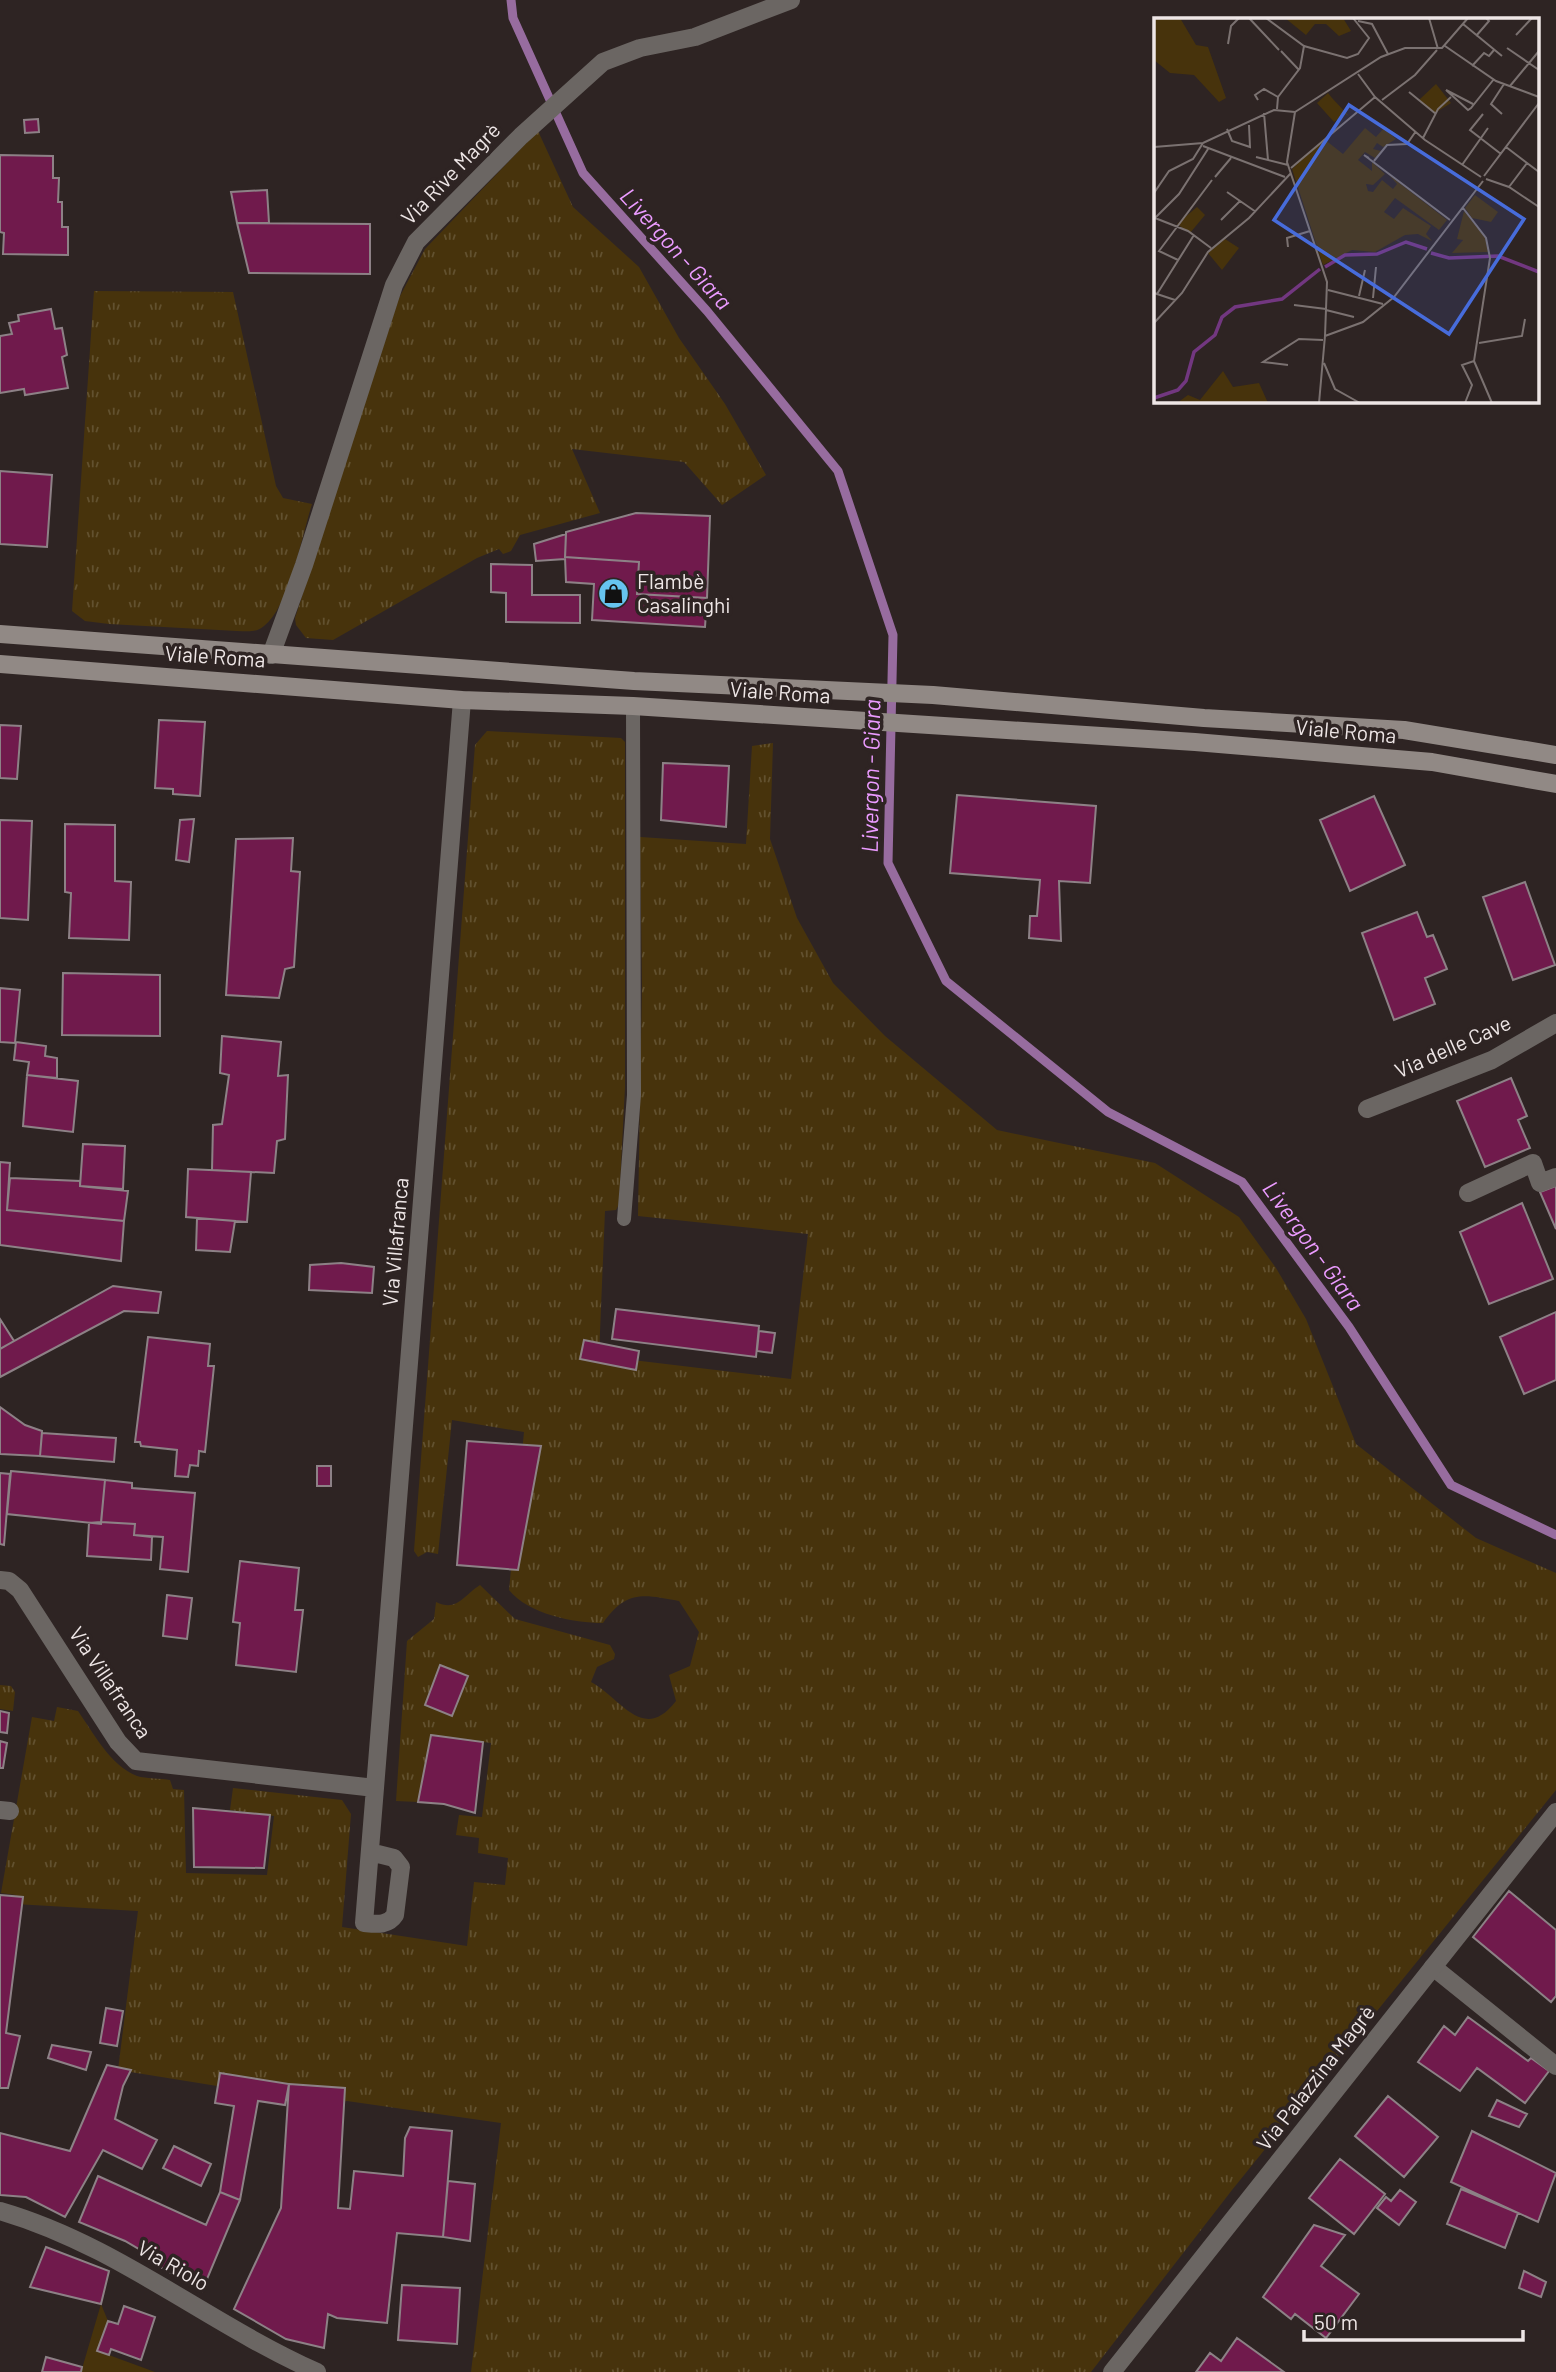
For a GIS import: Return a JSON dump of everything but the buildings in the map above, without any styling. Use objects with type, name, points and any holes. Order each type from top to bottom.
[{"type":"main road","name":"Viale Roma","points":[[0,634],[635,681],[933,695],[1404,730],[1556,755]]},
{"type":"main road","points":[[269,684],[271,654]]},
{"type":"main road","name":"Viale Roma","points":[[0,664],[462,700],[633,706],[1113,737],[1432,762],[1556,784]]},
{"type":"main road","points":[[462,700],[464,668]]},
{"type":"main road","points":[[633,706],[635,681]]},
{"type":"main road","points":[[1020,731],[1022,702]]},
{"type":"main road","points":[[1113,737],[1115,710]]},
{"type":"street","name":"Via Rive Magrè","points":[[271,654],[304,565],[394,285],[416,242],[521,136],[603,62],[640,48],[695,37],[791,0]]},
{"type":"street","name":"Via Villafranca","points":[[370,1852],[462,700]]},
{"type":"street","name":"Via delle Cave","points":[[1367,1109],[1492,1060],[1556,1023]]},
{"type":"street","points":[[1468,1193],[1533,1163],[1540,1183],[1556,1177]]},
{"type":"street","name":"Via Villafranca","points":[[0,1580],[9,1581],[20,1590],[118,1742],[136,1761],[375,1788]]},
{"type":"street","name":"Via Palazzina Magrè","points":[[1112,2372],[1556,1812]]},
{"type":"street","points":[[1433,1967],[1556,2066]]},
{"type":"street","name":"Via Riolo","points":[[0,2211],[44,2224],[86,2242],[275,2353],[317,2372]]},
{"type":"lane","points":[[624,1219],[634,1095],[633,706]]},
{"type":"green space","points":[[538,131],[573,207],[639,267],[679,338],[725,404],[766,475],[722,505],[684,462],[572,449],[600,513],[520,535],[511,551],[503,554],[499,549],[477,558],[333,640],[306,638],[296,625],[295,618],[399,298],[425,249]]},
{"type":"green space","points":[[94,291],[233,292],[276,486],[283,498],[312,504],[288,587],[273,617],[258,630],[109,624],[85,621],[72,611]]},
{"type":"green space","points":[[487,731],[621,738],[625,742],[625,1087],[619,1204],[616,1210],[605,1211],[599,1356],[791,1379],[808,1234],[638,1216],[642,986],[640,837],[746,844],[752,746],[773,743],[770,839],[797,918],[833,983],[885,1036],[997,1130],[1155,1163],[1239,1217],[1276,1268],[1306,1319],[1356,1444],[1476,1538],[1556,1573],[1556,1790],[1232,2190],[1091,2372],[471,2372],[501,2123],[347,2101],[330,2104],[118,2070],[138,1911],[15,1904],[16,1895],[1,1893],[32,1717],[54,1721],[57,1707],[78,1711],[103,1748],[127,1771],[141,1777],[170,1780],[173,1789],[184,1790],[186,1873],[267,1875],[274,1816],[230,1810],[233,1788],[342,1800],[351,1814],[342,1927],[467,1946],[474,1882],[505,1885],[508,1858],[478,1853],[479,1838],[456,1835],[459,1815],[482,1817],[491,1743],[452,1738],[418,1802],[396,1801],[407,1641],[434,1619],[436,1602],[443,1605],[455,1604],[480,1585],[515,1619],[610,1645],[615,1654],[614,1659],[597,1667],[591,1682],[632,1714],[653,1718],[664,1713],[676,1701],[669,1675],[690,1666],[699,1632],[679,1601],[636,1597],[611,1612],[603,1623],[591,1623],[539,1611],[509,1590],[524,1432],[452,1420],[438,1554],[427,1552],[418,1557],[414,1551],[475,745]]},
{"type":"green space","points":[[0,1685],[11,1686],[15,1692],[13,1711],[0,1709]]},
{"type":"green space","points":[[101,2304],[108,2321],[98,2351],[155,2372],[81,2372]]},
{"type":"waterway","name":"Livergon - Giara","points":[[511,0],[513,18],[583,173],[707,311],[838,471],[893,635],[888,863],[946,981],[1108,1112],[1242,1182],[1349,1327],[1451,1485],[1556,1535]]},
{"type":"place","name":"Flambè Casalinghi","points":[[614,594]]}]
